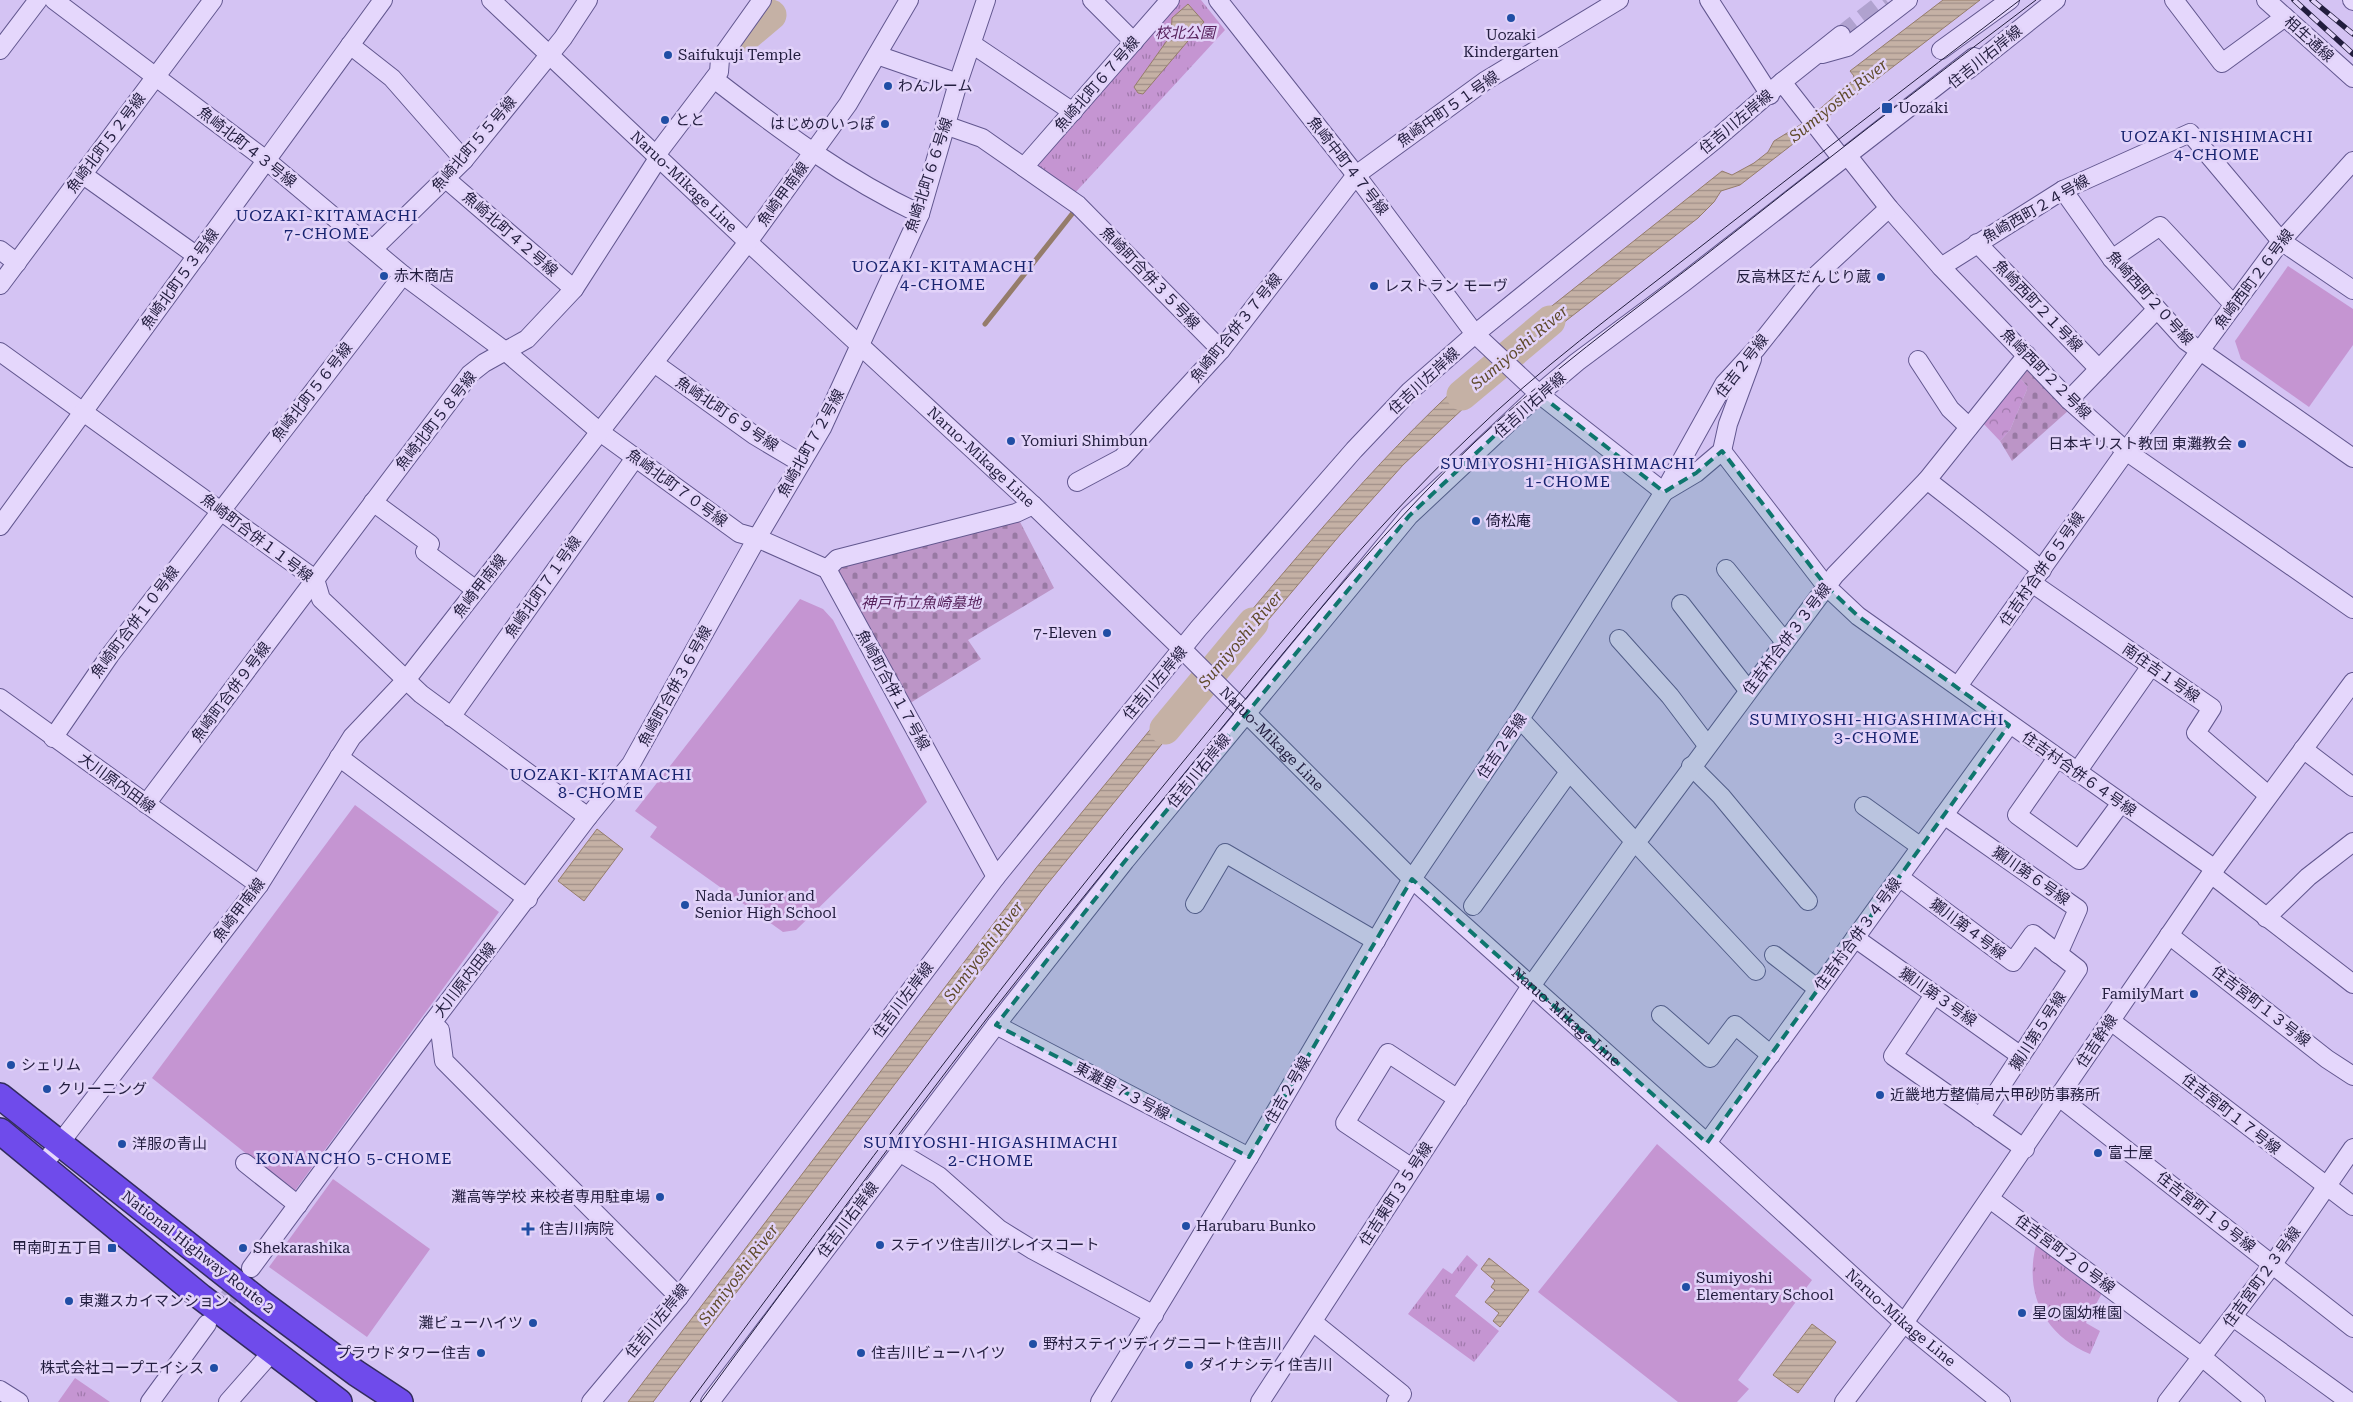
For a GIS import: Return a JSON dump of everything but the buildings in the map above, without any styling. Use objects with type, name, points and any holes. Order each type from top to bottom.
[{"type":"highway","name":"National Highway Route 2","points":[[0,1096],[259,1301],[356,1373],[400,1402]]},
{"type":"highway","name":"National Highway Route 2","points":[[0,1131],[201,1297],[339,1402]]},
{"type":"street","points":[[0,50],[38,0]]},
{"type":"street","name":"魚崎北町４３号線","points":[[54,0],[266,160],[403,275],[505,351],[600,432]]},
{"type":"street","name":"魚崎北町５２号線","points":[[0,285],[213,0]]},
{"type":"street","name":"魚崎北町５３号線","points":[[0,526],[85,412],[383,0]]},
{"type":"street","name":"Naruo-Mikage Line","points":[[490,0],[748,242],[1033,505],[1183,650],[1245,714],[1412,878],[1904,1323],[2001,1402]]},
{"type":"street","name":"魚崎北町５５号線","points":[[373,248],[464,160],[563,38],[588,0]]},
{"type":"street","name":"魚崎北町５８号線","points":[[315,579],[470,374],[527,339],[574,289],[657,156],[719,72],[720,59],[762,0]]},
{"type":"street","name":"魚崎甲南線","points":[[43,1165],[259,885],[352,738],[406,680],[748,242],[848,104],[910,0]]},
{"type":"street","name":"魚崎北町６６号線","points":[[860,346],[920,214],[958,83],[986,0]]},
{"type":"street","points":[[1092,0],[1134,42]]},
{"type":"street","name":"魚崎北町６７号線","points":[[1024,167],[1170,0]]},
{"type":"street","name":"魚崎中町４７号線","points":[[1218,0],[1356,175],[1475,334],[1539,394],[1664,492]]},
{"type":"street","name":"魚崎中町５１号線","points":[[1356,175],[1485,81],[1620,0]]},
{"type":"street","points":[[1709,0],[1770,94]]},
{"type":"street","name":"住吉川左岸線","points":[[1816,55],[1847,47],[1908,0]]},
{"type":"street","points":[[1941,50],[2010,0]]},
{"type":"street","name":"住吉川右岸線","points":[[1862,143],[1894,130],[2056,0]]},
{"type":"street","points":[[2174,0],[2222,63],[2285,17]]},
{"type":"street","name":"相生通線","points":[[2266,0],[2353,78]]},
{"type":"street","name":"住吉川左岸線","points":[[590,1402],[679,1297],[996,877],[1183,650],[1198,629],[1354,450],[1410,391],[1475,334],[1841,35]]},
{"type":"street","points":[[972,44],[1073,112]]},
{"type":"street","points":[[350,45],[392,78],[464,160]]},
{"type":"street","points":[[877,56],[958,83]]},
{"type":"street","name":"住吉川右岸線","points":[[710,1402],[996,1025],[1125,861],[1409,516],[1539,394],[1974,57]]},
{"type":"street","points":[[714,79],[812,153],[878,194],[920,214]]},
{"type":"street","name":"魚崎西町２２号線","points":[[1782,82],[1844,157],[1941,267],[2069,400],[2126,451],[2353,609]]},
{"type":"street","name":"魚崎町合併３５号線","points":[[946,125],[982,138],[1078,205],[1221,350]]},
{"type":"street","name":"魚崎西町２４号線","points":[[1941,267],[2063,190],[2190,133],[2281,242]]},
{"type":"street","name":"魚崎西町２６号線","points":[[2126,451],[2281,242],[2353,161]]},
{"type":"street","points":[[82,174],[197,256]]},
{"type":"street","name":"魚崎町合併３７号線","points":[[1077,482],[1122,458],[1221,350],[1356,175]]},
{"type":"street","name":"魚崎北町４２号線","points":[[446,179],[574,289]]},
{"type":"street","name":"魚崎西町２０号線","points":[[2063,190],[2112,259],[2186,341],[2353,458]]},
{"type":"street","name":"住吉２号線","points":[[1100,1402],[1249,1157],[1412,878],[1520,719],[1664,492],[1724,384],[1756,349],[1810,281],[1890,208]]},
{"type":"street","points":[[2112,259],[2160,226],[2234,305]]},
{"type":"street","points":[[2281,242],[2353,290]]},
{"type":"street","name":"魚崎西町２１号線","points":[[1977,244],[2099,369]]},
{"type":"street","points":[[0,250],[17,263]]},
{"type":"street","name":"魚崎北町５６号線","points":[[220,509],[403,275]]},
{"type":"street","points":[[2069,400],[2157,309]]},
{"type":"street","name":"魚崎北町７２号線","points":[[757,538],[822,428],[860,346]]},
{"type":"street","points":[[1664,492],[1696,473],[1722,451],[1728,424],[1756,349]]},
{"type":"street","name":"魚崎町合併１１号線","points":[[0,352],[315,579],[321,598],[421,694],[588,817]]},
{"type":"street","name":"住吉村合併３３号線","points":[[1531,986],[1634,842],[1642,835],[1691,766],[1835,574],[1927,480],[2027,355]]},
{"type":"street","points":[[1918,360],[1950,410],[1969,427]]},
{"type":"street","name":"魚崎北町６９号線","points":[[654,363],[754,435],[801,463]]},
{"type":"street","name":"魚崎北町７０号線","points":[[600,432],[740,532],[757,538]]},
{"type":"street","name":"住吉村合併６４号線","points":[[1722,451],[1826,586],[1858,616],[2121,803],[2213,872],[2266,918],[2353,984]]},
{"type":"street","name":"住吉村合併６５号線","points":[[1958,686],[2126,451]]},
{"type":"street","name":"魚崎北町７１号線","points":[[451,716],[636,458]]},
{"type":"street","name":"南住吉１号線","points":[[1927,480],[2037,576],[2151,666],[2212,708],[2196,733],[2268,795]]},
{"type":"street","points":[[373,502],[430,544],[425,552],[476,590]]},
{"type":"street","points":[[757,538],[827,569],[837,558],[1016,514],[1033,505]]},
{"type":"street","name":"魚崎町合併１０号線","points":[[53,738],[110,655],[220,509]]},
{"type":"street","name":"魚崎町合併３６号線","points":[[528,899],[588,817],[631,764],[757,538]]},
{"type":"street","name":"魚崎町合併１７号線","points":[[827,569],[996,877]]},
{"type":"street","points":[[1726,569],[1785,642]]},
{"type":"street","name":"魚崎町合併９号線","points":[[146,804],[315,579]]},
{"type":"street","points":[[1681,604],[1748,690]]},
{"type":"street","points":[[1619,639],[1670,696],[1707,745]]},
{"type":"street","points":[[2077,772],[2151,666]]},
{"type":"street","name":"住吉幹線","points":[[1844,1402],[1904,1323],[2213,872],[2353,682]]},
{"type":"street","name":"大川原内田線","points":[[0,698],[259,885]]},
{"type":"street","points":[[1520,719],[1756,971]]},
{"type":"street","name":"住吉村合併３４号線","points":[[1707,1143],[2009,725]]},
{"type":"street","points":[[2303,749],[2353,787]]},
{"type":"street","points":[[339,757],[528,899]]},
{"type":"street","points":[[2057,758],[2017,815],[2079,860],[2121,803]]},
{"type":"street","points":[[1691,766],[1720,796],[1808,901]]},
{"type":"street","points":[[1473,906],[1569,772]]},
{"type":"street","points":[[1864,806],[1921,847]]},
{"type":"street","name":"獺川第６号線","points":[[1944,815],[2078,910],[2058,954]]},
{"type":"street","points":[[2266,918],[2308,877],[2353,842]]},
{"type":"street","points":[[1195,904],[1225,853],[1376,941]]},
{"type":"street","name":"獺川第４号線","points":[[1899,877],[2012,962],[2033,934],[2078,970]]},
{"type":"street","name":"大川原内田線","points":[[528,899],[432,1023],[440,1030],[444,1061],[679,1297]]},
{"type":"street","name":"住吉宮町１３号線","points":[[2169,935],[2327,1059],[2353,1076]]},
{"type":"street","name":"獺川第３号線","points":[[1855,938],[2021,1056]]},
{"type":"street","points":[[1774,955],[1818,989]]},
{"type":"street","name":"獺川第５号線","points":[[1980,1118],[2078,970]]},
{"type":"street","name":"住吉東町３５号線","points":[[1260,1402],[1531,986]]},
{"type":"street","points":[[1934,995],[1893,1056],[2024,1149]]},
{"type":"street","points":[[1661,1015],[1710,1058],[1735,1025],[1771,1055]]},
{"type":"street","name":"住吉宮町１７号線","points":[[2111,1020],[2353,1206]]},
{"type":"street","points":[[251,1268],[432,1023]]},
{"type":"street","name":"東灘里７３号線","points":[[996,1025],[1249,1157]]},
{"type":"street","points":[[1412,1168],[1345,1123],[1388,1054],[1458,1099]]},
{"type":"street","name":"住吉宮町１９号線","points":[[2059,1097],[2353,1328]]},
{"type":"street","name":"住吉宮町２３号線","points":[[2167,1402],[2273,1264],[2353,1148]]},
{"type":"street","points":[[899,1152],[939,1176],[999,1229],[1033,1250],[1154,1315]]},
{"type":"street","points":[[245,1163],[298,1205]]},
{"type":"street","name":"住吉宮町２０号線","points":[[1990,1199],[2202,1356],[2256,1402]]},
{"type":"street","points":[[2233,1317],[2350,1402]]},
{"type":"street","points":[[1312,1322],[1402,1394],[1396,1402]]},
{"type":"street","points":[[150,1402],[207,1324]]},
{"type":"street","points":[[228,1402],[272,1352]]},
{"type":"street","points":[[0,1390],[19,1402]]},
{"type":"highlighted area","points":[[1539,394],[1664,492],[1696,473],[1722,451],[1826,586],[1858,616],[2009,725],[1707,1143],[1412,879],[1249,1157],[996,1025],[1125,861],[1409,516]]},
{"type":"green space","name":"校北公園","points":[[1177,0],[1201,0],[1225,30],[1074,194],[1040,171],[1038,158]]},
{"type":"green space","points":[[2288,266],[2353,309],[2353,345],[2309,407],[2241,359],[2235,341]]},
{"type":"green space","points":[[2025,364],[2069,410],[2012,461],[2000,441],[2010,430],[2028,387],[2017,375]]},
{"type":"green space","points":[[2017,375],[2028,387],[2010,430],[2000,441],[1981,421]]},
{"type":"green space","name":"神戸市立魚崎墓地","points":[[1018,518],[1054,588],[968,640],[981,659],[907,705],[837,572],[842,562]]},
{"type":"green space","points":[[800,599],[823,609],[833,620],[927,802],[796,930],[783,932],[650,837],[657,827],[635,811]]},
{"type":"green space","points":[[355,805],[499,912],[294,1192],[152,1078]]},
{"type":"green space","points":[[1657,1144],[1812,1280],[1738,1380],[1749,1389],[1737,1402],[1678,1402],[1538,1292]]},
{"type":"green space","points":[[333,1179],[430,1249],[367,1337],[269,1267]]},
{"type":"green space","points":[[2036,1245],[2102,1293],[2086,1323],[2100,1331],[2090,1354],[2060,1336],[2041,1310],[2033,1280]]},
{"type":"green space","points":[[1467,1255],[1478,1265],[1455,1296],[1499,1331],[1474,1362],[1408,1314],[1443,1268],[1452,1274]]},
{"type":"green space","points":[[75,1378],[110,1402],[58,1402]]},
{"type":"water","points":[[1943,0],[1980,0],[1821,122],[1814,114],[1852,81],[1854,76],[1850,71]]},
{"type":"water","points":[[1188,4],[1204,22],[1143,94],[1138,93],[1134,87],[1171,35],[1172,18]]},
{"type":"water","points":[[1805,122],[1811,130],[1740,185],[1721,191],[1714,202],[1698,218],[1522,355],[1509,340],[1722,171],[1732,175],[1754,163],[1768,152],[1774,141]]},
{"type":"water","points":[[1488,359],[1501,373],[1403,465],[1340,535],[1231,664],[1226,655],[1217,651],[1314,537],[1381,463]]},
{"type":"water","points":[[1187,685],[1188,693],[1198,700],[1044,888],[653,1402],[628,1402],[1036,868]]},
{"type":"water","points":[[597,829],[623,849],[584,901],[558,881]]},
{"type":"water","points":[[1489,1258],[1529,1290],[1500,1327],[1493,1321],[1499,1313],[1485,1302],[1495,1290],[1491,1287],[1495,1281],[1481,1269]]},
{"type":"water","points":[[1812,1324],[1836,1342],[1798,1393],[1773,1375]]},
{"type":"waterway","points":[[746,36],[771,15]]},
{"type":"waterway","points":[[985,324],[1076,209]]},
{"type":"waterway","name":"Sumiyoshi River","points":[[1462,395],[1550,321]]},
{"type":"waterway","name":"Sumiyoshi River","points":[[1165,729],[1253,623]]},
{"type":"tunnel","points":[[1841,35],[1886,0]]},
{"type":"tunnel","points":[[211,1319],[245,1277]]},
{"type":"tram line","points":[[690,1402],[874,1155],[1126,831],[1325,590],[1431,474],[1496,412],[1579,341],[2020,0]]},
{"type":"tram line","points":[[701,1402],[915,1113],[1039,952],[1297,636],[1401,517],[1502,417],[1586,347],[2036,0]]},
{"type":"railway","points":[[2294,0],[2353,54]]},
{"type":"railway","points":[[2312,0],[2353,34]]},
{"type":"place","name":"Uozaki Kindergarten","points":[[1511,18]]},
{"type":"place","name":"Saifukuji Temple","points":[[668,55]]},
{"type":"place","name":"わんルーム","points":[[888,86]]},
{"type":"place","name":"Uozaki","points":[[1887,108]]},
{"type":"place","name":"とと","points":[[665,120]]},
{"type":"place","name":"はじめのいっぽ","points":[[885,124]]},
{"type":"place","name":"赤木商店","points":[[384,276]]},
{"type":"place","name":"反高林区だんじり蔵","points":[[1881,277]]},
{"type":"place","name":"レストラン モーヴ","points":[[1374,286]]},
{"type":"place","name":"Yomiuri Shimbun","points":[[1011,441]]},
{"type":"place","name":"日本キリスト教団 東灘教会","points":[[2242,444]]},
{"type":"place","name":"倚松庵","points":[[1476,521]]},
{"type":"place","name":"7-Eleven","points":[[1107,633]]},
{"type":"place","name":"Nada Junior and Senior High School","points":[[685,905]]},
{"type":"place","name":"FamilyMart","points":[[2194,994]]},
{"type":"place","name":"シェリム","points":[[11,1065]]},
{"type":"place","name":"クリーニング","points":[[47,1089]]},
{"type":"place","name":"近畿地方整備局六甲砂防事務所","points":[[1880,1095]]},
{"type":"place","name":"洋服の青山","points":[[122,1144]]},
{"type":"place","name":"富士屋","points":[[2098,1153]]},
{"type":"place","name":"灘高等学校 来校者専用駐車場","points":[[660,1197]]},
{"type":"place","name":"Harubaru Bunko","points":[[1186,1226]]},
{"type":"place","name":"住吉川病院","points":[[528,1229]]},
{"type":"place","name":"ステイツ住吉川グレイスコート","points":[[880,1245]]},
{"type":"place","name":"甲南町五丁目","points":[[112,1248]]},
{"type":"place","name":"Shekarashika","points":[[243,1248]]},
{"type":"place","name":"Sumiyoshi Elementary School","points":[[1686,1287]]},
{"type":"place","name":"東灘スカイマンション","points":[[69,1301]]},
{"type":"place","name":"星の園幼稚園","points":[[2022,1313]]},
{"type":"place","name":"灘ビューハイツ","points":[[533,1323]]},
{"type":"place","name":"野村ステイツディグニコート住吉川","points":[[1033,1344]]},
{"type":"place","name":"プラウドタワー住吉","points":[[481,1353]]},
{"type":"place","name":"住吉川ビューハイツ","points":[[861,1353]]},
{"type":"place","name":"ダイナシティ住吉川","points":[[1189,1365]]},
{"type":"place","name":"株式会社コープエイシス","points":[[214,1368]]},
{"type":"district","name":"UOZAKI-NISHIMACHI 4-CHOME","points":[[2217,145]]},
{"type":"district","name":"UOZAKI-KITAMACHI 7-CHOME","points":[[327,224]]},
{"type":"district","name":"UOZAKI-KITAMACHI 4-CHOME","points":[[943,275]]},
{"type":"district","name":"SUMIYOSHI-HIGASHIMACHI 1-CHOME","points":[[1568,472]]},
{"type":"district","name":"SUMIYOSHI-HIGASHIMACHI 3-CHOME","points":[[1877,728]]},
{"type":"district","name":"UOZAKI-KITAMACHI 8-CHOME","points":[[601,783]]},
{"type":"district","name":"SUMIYOSHI-HIGASHIMACHI 2-CHOME","points":[[991,1151]]},
{"type":"district","name":"KONANCHO 5-CHOME","points":[[354,1158]]}]
